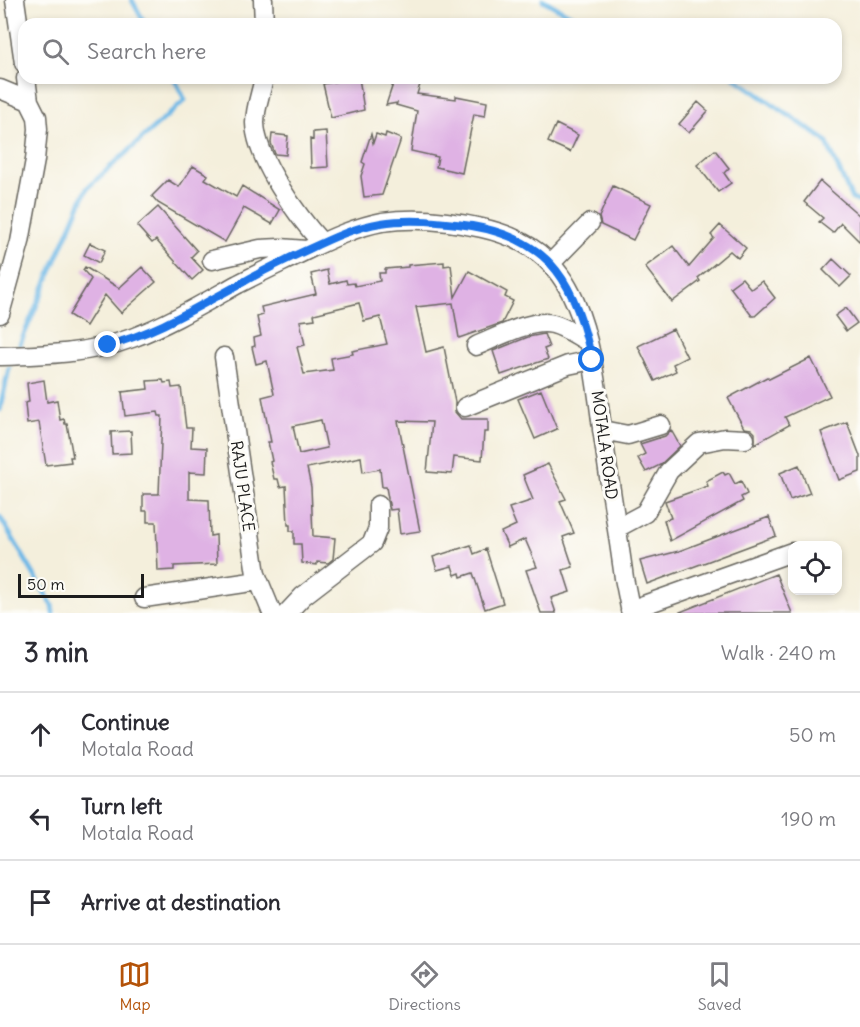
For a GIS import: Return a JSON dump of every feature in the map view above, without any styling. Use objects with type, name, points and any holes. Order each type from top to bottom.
[{"type":"street","points":[[15,0],[18,21]]},
{"type":"street","points":[[263,0],[264,18]]},
{"type":"street","points":[[0,314],[21,242],[35,160],[37,117],[29,101],[27,84]]},
{"type":"street","points":[[212,260],[260,249],[315,247],[299,215],[266,162],[260,146],[255,122],[263,84]]},
{"type":"street","points":[[0,89],[29,101]]},
{"type":"street","name":"MOTALA ROAD","points":[[0,356],[93,349],[129,339],[173,320],[274,265],[359,228],[384,222],[415,220],[442,222],[498,232],[533,249],[551,263],[564,279],[572,297],[592,360],[631,611]]},
{"type":"street","points":[[551,263],[590,223]]},
{"type":"street","points":[[476,346],[520,328],[544,323],[567,330],[587,341]]},
{"type":"street","name":"RAJU PLACE","points":[[224,357],[254,564],[258,581],[272,613]]},
{"type":"street","points":[[465,407],[568,365],[592,360]]},
{"type":"street","points":[[602,430],[628,435],[661,425]]},
{"type":"street","points":[[617,528],[645,513],[669,471],[699,443],[725,438],[745,440]]},
{"type":"street","points":[[287,613],[303,596],[372,543],[378,528],[378,505]]},
{"type":"street","points":[[631,611],[788,553]]},
{"type":"street","points":[[144,598],[258,581]]},
{"type":"building","points":[[323,84],[360,84],[364,110],[331,118]]},
{"type":"building","points":[[393,84],[420,84],[417,94],[456,99],[456,96],[487,102],[485,116],[474,114],[462,173],[436,167],[438,157],[411,151],[417,111],[396,105],[397,103],[386,105]]},
{"type":"building","points":[[698,102],[708,111],[689,133],[679,124]]},
{"type":"building","points":[[556,124],[578,135],[570,152],[548,142]]},
{"type":"building","points":[[326,131],[328,167],[311,168],[310,139],[313,140],[313,132]]},
{"type":"building","points":[[386,133],[401,139],[382,195],[364,197],[361,176],[365,164],[362,162],[371,134],[373,143],[376,134],[385,137]]},
{"type":"building","points":[[272,134],[288,136],[286,155],[275,154],[271,143]]},
{"type":"building","points":[[715,150],[729,168],[724,173],[731,183],[718,192],[697,165]]},
{"type":"building","points":[[193,166],[208,175],[205,179],[236,197],[242,186],[280,210],[272,224],[244,208],[225,242],[158,203],[152,196],[168,180],[179,187]]},
{"type":"building","points":[[820,181],[860,216],[860,242],[841,223],[833,233],[819,222],[823,218],[804,202]]},
{"type":"building","points":[[613,186],[651,204],[633,240],[601,225],[599,217]]},
{"type":"building","points":[[158,207],[197,251],[191,257],[203,270],[192,280],[156,240],[152,243],[137,226]]},
{"type":"building","points":[[720,225],[746,248],[738,258],[730,251],[698,278],[700,281],[672,302],[645,267],[673,246],[689,267],[714,238],[711,235]]},
{"type":"building","points":[[90,243],[105,250],[99,263],[84,255]]},
{"type":"building","points":[[833,259],[851,276],[840,287],[823,270]]},
{"type":"building","points":[[444,262],[444,266],[451,265],[455,297],[469,271],[507,292],[505,297],[513,301],[502,323],[459,338],[453,303],[416,307],[426,352],[444,347],[455,412],[461,419],[488,419],[488,432],[484,432],[482,460],[454,457],[452,474],[427,472],[432,422],[398,421],[420,531],[400,534],[397,509],[390,510],[386,487],[382,487],[380,469],[363,472],[361,457],[307,468],[311,487],[313,536],[335,538],[333,559],[328,563],[317,562],[317,565],[302,563],[301,544],[294,544],[294,531],[290,531],[290,525],[288,525],[286,486],[280,487],[278,479],[274,479],[270,462],[272,461],[268,442],[271,442],[262,397],[274,394],[267,361],[256,364],[252,347],[255,346],[254,338],[261,336],[257,317],[263,315],[261,307],[316,294],[311,274],[327,270],[330,284],[346,280],[347,284],[354,283],[355,286],[380,281],[379,273],[385,273],[385,269],[408,267],[408,265]],"holes":[[[359,303],[364,321],[380,317],[387,344],[331,358],[333,370],[304,374],[297,347],[305,345],[300,321],[315,319],[314,314]],[[321,420],[327,448],[299,454],[293,426]]]},
{"type":"building","points":[[85,267],[119,288],[142,267],[156,282],[121,313],[105,295],[86,326],[69,315],[91,279],[83,270]]},
{"type":"building","points":[[742,278],[751,289],[762,281],[775,298],[755,316],[752,316],[730,287]]},
{"type":"building","points":[[846,308],[857,323],[846,331],[835,316]]},
{"type":"building","points":[[673,329],[687,357],[673,364],[676,371],[655,381],[638,346]]},
{"type":"building","points":[[544,334],[549,347],[544,349],[548,359],[501,375],[493,351],[528,337]]},
{"type":"building","points":[[811,358],[830,396],[785,417],[789,425],[755,444],[755,433],[751,429],[744,428],[728,398],[767,377],[769,379]]},
{"type":"building","points":[[44,380],[47,402],[57,400],[60,420],[64,419],[67,424],[73,457],[70,457],[71,462],[46,465],[39,422],[27,424],[25,403],[29,402],[27,383]]},
{"type":"building","points":[[163,380],[164,383],[171,382],[172,388],[181,387],[186,428],[192,428],[191,447],[207,448],[206,473],[189,472],[189,499],[209,500],[210,536],[216,535],[217,564],[174,566],[174,570],[158,571],[156,522],[147,522],[147,511],[143,511],[143,494],[159,494],[162,416],[159,416],[158,412],[125,416],[122,392],[148,389],[147,381]]},
{"type":"building","points":[[541,390],[557,429],[535,439],[518,399]]},
{"type":"building","points":[[847,422],[860,456],[860,472],[839,480],[821,432]]},
{"type":"building","points":[[671,430],[680,446],[660,465],[646,472],[638,458],[645,454],[640,444],[665,436]]},
{"type":"building","points":[[131,431],[132,453],[112,454],[111,432]]},
{"type":"building","points":[[548,464],[566,499],[560,501],[574,533],[563,537],[573,567],[563,570],[570,592],[551,598],[556,613],[541,613],[526,570],[537,567],[525,539],[508,547],[501,532],[516,525],[509,508],[533,500],[523,475]]},
{"type":"building","points":[[799,465],[810,493],[790,500],[780,473]]},
{"type":"building","points":[[723,472],[725,475],[729,473],[735,484],[741,481],[747,494],[741,497],[743,501],[670,541],[664,520],[671,518],[665,501],[708,486],[706,481]]},
{"type":"building","points":[[769,517],[776,536],[647,584],[640,561],[679,551]]},
{"type":"building","points":[[471,545],[474,554],[486,549],[503,603],[485,609],[473,573],[461,577],[460,573],[455,575],[452,566],[437,570],[433,557]]},
{"type":"building","points":[[776,574],[792,613],[680,612]]},
{"type":"waterway","points":[[132,0],[142,18]]},
{"type":"waterway","points":[[543,0],[575,18]]},
{"type":"waterway","points":[[20,344],[87,188],[185,100],[177,84]]},
{"type":"waterway","points":[[744,84],[826,141],[852,199],[860,202]]},
{"type":"waterway","points":[[0,410],[9,368]]},
{"type":"waterway","points":[[0,517],[52,605],[53,613]]},
{"type":"route","points":[[108,345],[145,333],[210,301],[274,265],[339,236],[372,224],[415,220],[459,224],[498,232],[542,254],[564,279],[570,291],[581,317],[592,360]]}]
